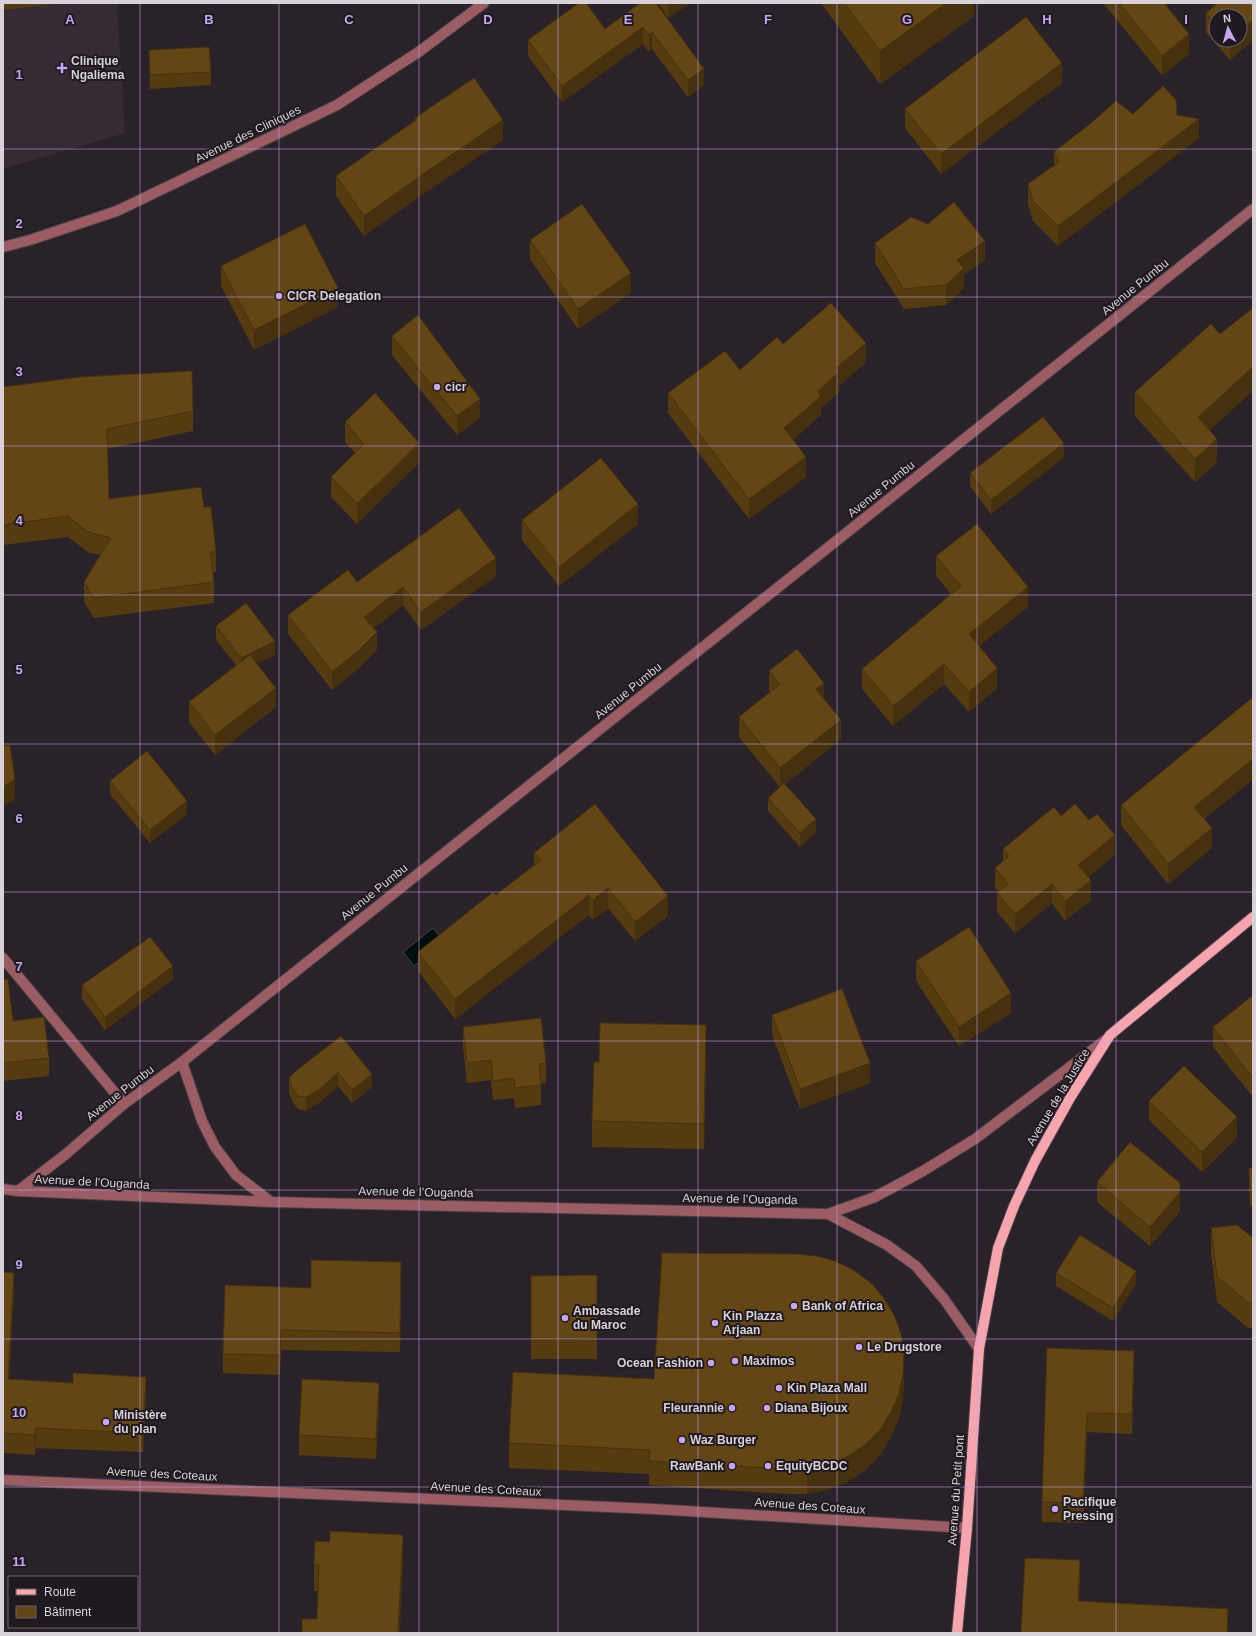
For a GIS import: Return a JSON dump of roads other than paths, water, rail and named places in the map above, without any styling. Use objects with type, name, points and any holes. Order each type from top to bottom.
[{"type":"main road","name":"Avenue de la Justice","points":[[979,1349],[998,1248],[1014,1206],[1035,1161],[1070,1098],[1110,1036],[1253,917]]},
{"type":"main road","name":"Avenue du Petit pont","points":[[958,1633],[967,1528],[979,1349]]},
{"type":"street","name":"Avenue des Cliniques","points":[[3,247],[30,240],[117,211],[337,105],[420,52],[484,3]]},
{"type":"street","name":"Avenue Pumbu","points":[[18,1191],[66,1154],[124,1104],[182,1062],[1253,209]]},
{"type":"street","points":[[3,958],[124,1104]]},
{"type":"street","name":"Avenue de l’Ouganda","points":[[3,1189],[18,1191],[271,1202],[828,1214],[875,1197],[923,1171],[975,1139],[1110,1036]]},
{"type":"street","points":[[182,1062],[202,1121],[215,1147],[236,1175],[271,1202]]},
{"type":"street","name":"Avenue de l’Ouganda","points":[[828,1214],[887,1244],[916,1266],[944,1299],[979,1349]]},
{"type":"street","name":"Avenue des Coteaux","points":[[3,1480],[646,1509],[967,1528]]},
{"type":"place","name":"Clinique Ngaliema","points":[[62,68]]},
{"type":"place","name":"CICR Delegation","points":[[279,296]]},
{"type":"place","name":"cicr","points":[[437,387]]},
{"type":"place","name":"Bank of Africa","points":[[794,1306]]},
{"type":"place","name":"Ambassade du Maroc","points":[[565,1318]]},
{"type":"place","name":"Kin Plazza Arjaan","points":[[715,1323]]},
{"type":"place","name":"Le Drugstore","points":[[859,1347]]},
{"type":"place","name":"Maximos","points":[[735,1361]]},
{"type":"place","name":"Ocean Fashion","points":[[711,1363]]},
{"type":"place","name":"Kin Plaza Mall","points":[[779,1388]]},
{"type":"place","name":"Fleurannie","points":[[732,1408]]},
{"type":"place","name":"Diana Bijoux","points":[[767,1408]]},
{"type":"place","name":"Ministère du plan","points":[[106,1422]]},
{"type":"place","name":"Waz Burger","points":[[682,1440]]},
{"type":"place","name":"RawBank","points":[[732,1466]]},
{"type":"place","name":"EquityBCDC","points":[[768,1466]]},
{"type":"place","name":"Pacifique Pressing","points":[[1055,1509]]}]
